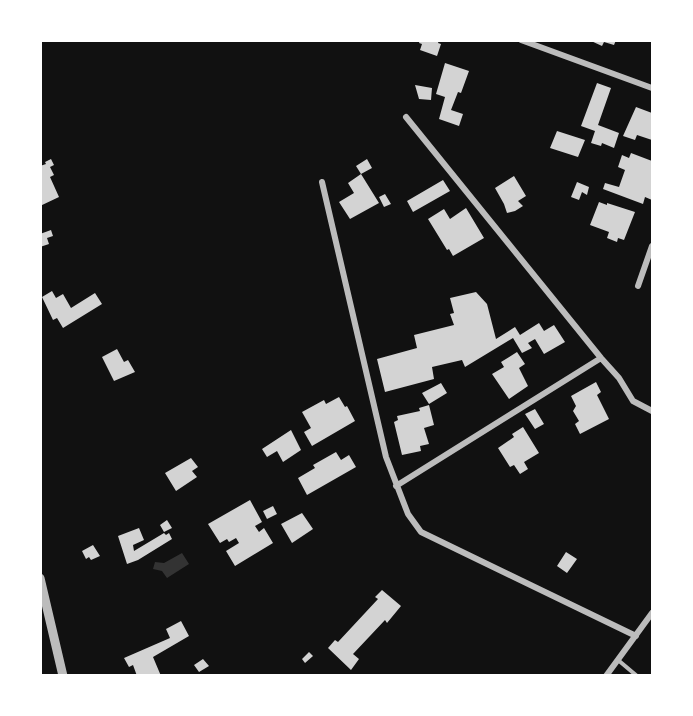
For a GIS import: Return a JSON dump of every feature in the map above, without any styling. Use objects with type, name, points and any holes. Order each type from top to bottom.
[{"type":"street","points":[[521,40],[652,88]]},
{"type":"street","points":[[406,117],[619,378],[633,401],[652,411]]},
{"type":"street","points":[[322,182],[386,457],[408,514],[422,532],[636,636]]},
{"type":"street","points":[[638,286],[652,246]]},
{"type":"street","points":[[396,486],[601,358]]},
{"type":"street","points":[[40,578],[63,675]]},
{"type":"street","points":[[606,675],[652,613]]},
{"type":"lane","points":[[618,660],[637,675]]},
{"type":"shaded area","points":[[182,553],[189,564],[167,578],[162,571],[153,569],[155,562],[164,563]]},
{"type":"building","points":[[420,40],[439,40],[438,43],[441,44],[437,56],[420,50],[422,44],[419,43]]},
{"type":"building","points":[[589,40],[616,40],[614,45],[604,42],[602,46]]},
{"type":"building","points":[[445,63],[469,71],[461,93],[458,92],[451,110],[463,114],[459,126],[439,119],[445,97],[436,94]]},
{"type":"building","points":[[597,83],[611,88],[598,125],[619,133],[614,148],[602,143],[601,146],[591,143],[595,131],[581,126]]},
{"type":"building","points":[[415,85],[432,88],[431,100],[419,99]]},
{"type":"building","points":[[636,107],[652,113],[652,140],[637,135],[635,140],[623,136]]},
{"type":"building","points":[[557,131],[585,140],[578,157],[550,148]]},
{"type":"building","points":[[631,153],[652,161],[652,200],[645,197],[643,204],[603,189],[605,183],[619,187],[625,170],[618,167],[622,155],[629,158]]},
{"type":"building","points":[[51,159],[54,165],[50,167],[54,175],[50,177],[59,197],[40,206],[40,166]]},
{"type":"building","points":[[367,159],[372,168],[361,174],[356,166]]},
{"type":"building","points":[[361,174],[379,203],[350,219],[339,202],[354,193],[348,183]]},
{"type":"building","points":[[514,176],[526,196],[518,201],[523,206],[507,213],[495,188]]},
{"type":"building","points":[[443,180],[450,191],[413,212],[407,201]]},
{"type":"building","points":[[577,182],[589,187],[587,195],[582,192],[579,200],[571,197]]},
{"type":"building","points":[[385,194],[391,204],[384,207],[379,197]]},
{"type":"building","points":[[599,202],[635,212],[624,240],[618,238],[617,242],[607,238],[609,232],[590,225]]},
{"type":"building","points":[[466,208],[484,238],[453,256],[428,219],[444,209],[450,219]]},
{"type":"building","points":[[51,230],[53,236],[47,238],[49,244],[40,247],[40,234]]},
{"type":"building","points":[[52,291],[56,298],[63,294],[71,308],[95,293],[102,304],[63,328],[57,318],[53,320],[42,297]]},
{"type":"building","points":[[476,292],[487,304],[496,339],[515,327],[520,335],[539,323],[544,331],[554,325],[565,342],[544,354],[535,339],[528,343],[532,348],[522,353],[513,338],[465,367],[462,360],[432,367],[434,379],[385,392],[377,359],[417,348],[414,335],[454,325],[450,314],[454,313],[450,298]]},
{"type":"building","points":[[117,349],[124,362],[128,360],[135,372],[114,381],[102,357]]},
{"type":"building","points":[[517,352],[525,364],[519,368],[528,386],[509,399],[492,374],[504,367],[501,362]]},
{"type":"building","points":[[596,382],[601,392],[597,395],[609,419],[580,434],[575,424],[579,421],[573,411],[576,406],[571,396]]},
{"type":"building","points":[[441,383],[447,393],[429,404],[422,393]]},
{"type":"building","points":[[339,397],[355,421],[312,446],[304,432],[311,428],[302,412],[324,400],[326,404]]},
{"type":"building","points":[[429,405],[434,425],[424,428],[429,444],[420,446],[421,451],[402,455],[394,422],[398,420],[397,416],[420,411],[419,408]]},
{"type":"building","points":[[535,409],[544,424],[535,429],[525,414]]},
{"type":"building","points":[[523,427],[539,453],[524,462],[528,469],[520,474],[514,465],[510,467],[498,448],[514,437],[512,434]]},
{"type":"building","points":[[291,430],[301,450],[283,462],[277,451],[267,457],[262,449]]},
{"type":"building","points":[[336,452],[341,460],[349,455],[356,467],[307,495],[298,478],[315,468],[313,465]]},
{"type":"building","points":[[191,458],[198,467],[192,471],[197,477],[176,491],[165,473]]},
{"type":"building","points":[[250,500],[262,522],[255,526],[259,532],[264,528],[273,543],[235,566],[226,551],[239,543],[236,538],[220,543],[208,524]]},
{"type":"building","points":[[273,506],[277,514],[267,519],[263,511]]},
{"type":"building","points":[[302,513],[313,529],[292,543],[281,524]]},
{"type":"building","points":[[167,520],[172,528],[164,532],[160,525]]},
{"type":"building","points":[[139,528],[144,540],[133,545],[134,551],[164,533],[166,535],[169,533],[172,539],[138,560],[127,564],[118,536]]},
{"type":"building","points":[[93,545],[100,556],[91,560],[89,557],[86,559],[82,551]]},
{"type":"building","points":[[566,552],[577,559],[567,573],[557,566]]},
{"type":"building","points":[[382,590],[401,606],[387,623],[385,620],[353,654],[359,659],[351,670],[328,648],[335,640],[338,642],[378,599],[375,597]]},
{"type":"building","points":[[181,621],[189,636],[153,657],[161,676],[137,676],[133,665],[129,667],[124,658],[170,638],[166,629]]},
{"type":"building","points":[[309,652],[313,656],[305,663],[302,659]]},
{"type":"building","points":[[203,659],[209,666],[199,672],[194,665]]}]
